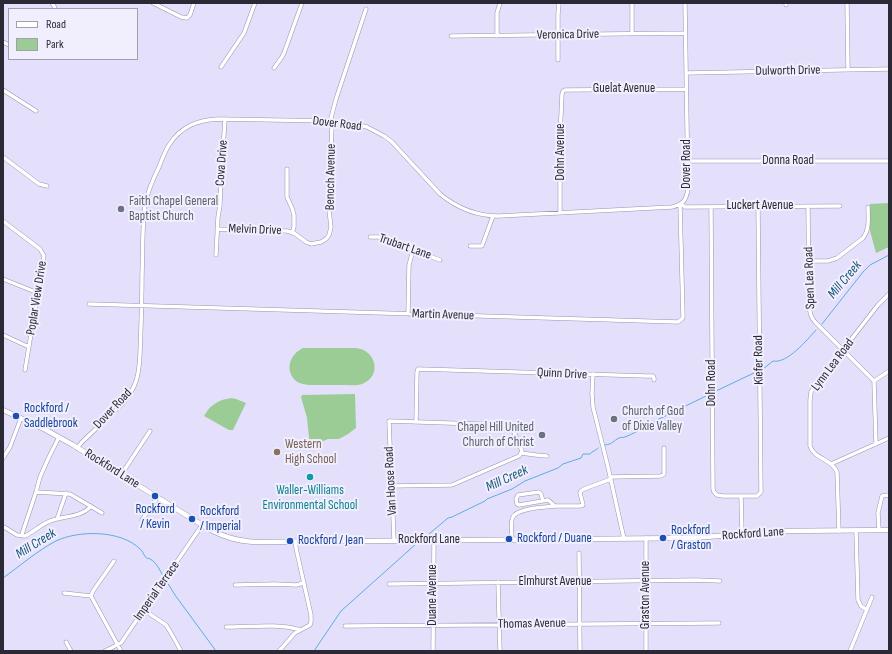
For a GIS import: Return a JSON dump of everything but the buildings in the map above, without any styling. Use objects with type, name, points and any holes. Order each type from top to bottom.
[{"type":"main road","name":"Rockford Lane","points":[[3,410],[60,437],[202,525],[218,534],[237,540],[256,542],[704,538],[783,531],[889,530]]},
{"type":"street","points":[[153,3],[184,18],[189,16],[194,3]]},
{"type":"street","points":[[221,67],[244,33],[255,3]]},
{"type":"street","points":[[274,68],[284,53],[302,3]]},
{"type":"street","points":[[497,36],[497,13],[500,3]]},
{"type":"street","points":[[558,60],[559,3]]},
{"type":"street","points":[[632,3],[632,34]]},
{"type":"street","name":"Dover Road","points":[[77,448],[123,403],[134,388],[138,376],[145,211],[148,195],[169,145],[181,131],[193,123],[204,120],[225,119],[331,121],[356,124],[367,127],[392,142],[431,185],[447,200],[464,210],[493,216],[667,208],[681,205],[688,189],[685,3]]},
{"type":"street","points":[[847,3],[848,70]]},
{"type":"street","name":"Benoch Avenue","points":[[292,233],[308,243],[315,244],[326,239],[330,235],[331,118],[341,82],[366,9]]},
{"type":"street","name":"Veronica Drive","points":[[451,36],[685,33]]},
{"type":"street","name":"Dulworth Drive","points":[[686,73],[889,69]]},
{"type":"street","name":"Guelat Avenue","points":[[563,91],[686,89]]},
{"type":"street","points":[[3,90],[36,111]]},
{"type":"street","name":"Dohn Avenue","points":[[560,213],[560,136],[563,91]]},
{"type":"street","name":"Cova Drive","points":[[216,255],[220,205],[222,145],[225,119]]},
{"type":"street","points":[[3,156],[39,184],[46,186]]},
{"type":"street","name":"Donna Road","points":[[688,161],[889,161]]},
{"type":"street","points":[[287,169],[287,197],[294,215],[294,226],[292,233]]},
{"type":"street","name":"Martin Avenue","points":[[89,304],[679,322],[683,317],[681,205]]},
{"type":"street","name":"Luckert Avenue","points":[[681,205],[685,207],[840,206]]},
{"type":"street","name":"Kiefer Road","points":[[741,496],[757,496],[760,494],[761,489],[758,206]]},
{"type":"street","name":"Spen Lea Road","points":[[808,206],[809,306],[811,317],[874,381]]},
{"type":"street","name":"Dohn Road","points":[[711,207],[713,489],[715,494],[719,496],[741,496]]},
{"type":"street","points":[[809,261],[828,261],[837,258],[863,238],[867,234],[868,229],[868,207]]},
{"type":"street","points":[[470,246],[482,246],[493,216]]},
{"type":"street","name":"Poplar View Drive","points":[[3,221],[40,249],[44,258],[25,370]]},
{"type":"street","name":"Melvin Drive","points":[[217,229],[287,231],[292,233]]},
{"type":"street","name":"Trubart Lane","points":[[370,237],[379,237],[440,260]]},
{"type":"street","points":[[408,314],[409,264],[413,250]]},
{"type":"street","points":[[3,279],[38,294]]},
{"type":"street","name":"Lynn Lea Road","points":[[831,464],[815,454],[811,449],[811,392],[878,304],[889,294]]},
{"type":"street","points":[[3,334],[29,347]]},
{"type":"street","name":"Quinn Drive","points":[[416,422],[418,369],[593,374],[593,407],[624,538]]},
{"type":"street","points":[[876,444],[874,381],[889,371]]},
{"type":"street","points":[[593,374],[653,376],[654,380]]},
{"type":"street","points":[[3,458],[10,447],[21,418]]},
{"type":"street","name":"Van Hoose Road","points":[[394,540],[389,421],[416,422]]},
{"type":"street","points":[[416,422],[508,425],[514,433],[522,451],[521,453]]},
{"type":"street","points":[[121,475],[150,431]]},
{"type":"street","points":[[22,536],[22,531],[40,476],[60,437]]},
{"type":"street","points":[[839,531],[838,476],[836,469],[831,464],[889,438]]},
{"type":"street","points":[[512,539],[512,518],[519,511],[542,507],[583,505],[581,492],[584,489],[610,478],[662,476],[664,474],[664,448]]},
{"type":"street","points":[[391,486],[452,485],[519,456],[521,453]]},
{"type":"street","points":[[521,453],[536,456],[547,456]]},
{"type":"street","points":[[36,492],[71,494],[102,513]]},
{"type":"street","points":[[543,501],[539,492],[518,495],[516,499],[517,504],[519,505],[543,501],[548,500],[555,506]]},
{"type":"street","points":[[57,519],[66,493]]},
{"type":"street","points":[[741,496],[742,534]]},
{"type":"street","points":[[878,530],[878,513],[882,496],[889,496]]},
{"type":"street","points":[[142,520],[157,498]]},
{"type":"street","points":[[4,527],[17,535],[22,536],[44,524],[57,519],[79,514],[91,506]]},
{"type":"street","name":"Imperial Terrace","points":[[105,651],[121,643],[202,525]]},
{"type":"street","points":[[856,531],[857,595],[861,606],[867,610]]},
{"type":"street","name":"Graston Avenue","points":[[646,538],[646,651]]},
{"type":"street","name":"Duane Avenue","points":[[433,651],[434,540]]},
{"type":"street","points":[[280,651],[295,633],[308,626],[311,622],[311,615],[295,541]]},
{"type":"street","points":[[579,552],[580,651]]},
{"type":"street","points":[[91,596],[114,561]]},
{"type":"street","name":"Elmhurst Avenue","points":[[389,584],[720,581]]},
{"type":"street","points":[[498,582],[500,651]]},
{"type":"street","points":[[235,585],[296,585],[304,583]]},
{"type":"street","points":[[64,593],[91,596]]},
{"type":"street","points":[[91,596],[121,651]]},
{"type":"street","points":[[850,651],[872,597]]},
{"type":"street","points":[[144,610],[166,625],[181,651]]},
{"type":"street","name":"Thomas Avenue","points":[[345,626],[719,623]]},
{"type":"street","points":[[226,627],[274,626],[300,630]]},
{"type":"street","points":[[66,642],[71,651]]},
{"type":"green space","points":[[889,203],[889,247],[876,253],[870,231],[870,204]]},
{"type":"green space","points":[[303,348],[355,348],[362,350],[368,353],[372,358],[375,369],[373,375],[369,380],[358,385],[309,385],[299,383],[292,377],[290,372],[290,363],[295,354]]},
{"type":"green space","points":[[355,394],[356,428],[339,439],[328,439],[310,447],[307,418],[301,397],[302,395]]},
{"type":"green space","points":[[231,398],[246,403],[233,430],[229,430],[204,416],[215,404],[222,400]]},
{"type":"waterway","name":"Mill Creek","points":[[822,324],[863,272],[870,265],[889,255]]},
{"type":"waterway","name":"Mill Creek","points":[[763,369],[773,361],[784,359],[790,355],[816,330]]},
{"type":"waterway","name":"Mill Creek","points":[[716,391],[756,372]]},
{"type":"waterway","name":"Mill Creek","points":[[605,445],[619,438],[633,434],[645,426],[708,395]]},
{"type":"waterway","name":"Mill Creek","points":[[429,534],[448,518],[487,499],[512,489],[525,481],[558,468],[563,464],[581,458],[583,454],[590,454],[598,448]]},
{"type":"waterway","name":"Mill Creek","points":[[3,578],[35,554],[56,541],[65,537],[88,534],[111,535],[132,543],[141,550],[146,558],[149,558],[158,566],[163,576]]},
{"type":"waterway","name":"Mill Creek","points":[[314,651],[341,611],[416,544]]},
{"type":"waterway","name":"Mill Creek","points":[[167,582],[216,651]]},
{"type":"place","name":"Faith Chapel General Baptist Church","points":[[121,209]]},
{"type":"place","name":"Rockford / Saddlebrook","points":[[16,416]]},
{"type":"place","name":"Church of God of Dixie Valley","points":[[614,419]]},
{"type":"place","name":"Chapel Hill United Church of Christ","points":[[542,435]]},
{"type":"place","name":"Western High School","points":[[277,452]]},
{"type":"place","name":"Waller-Williams Environmental School","points":[[310,477]]},
{"type":"place","name":"Rockford / Kevin","points":[[155,496]]},
{"type":"place","name":"Rockford / Imperial","points":[[192,519]]},
{"type":"place","name":"Rockford / Graston","points":[[663,538]]},
{"type":"place","name":"Rockford / Duane","points":[[509,539]]},
{"type":"place","name":"Rockford / Jean","points":[[290,541]]}]
